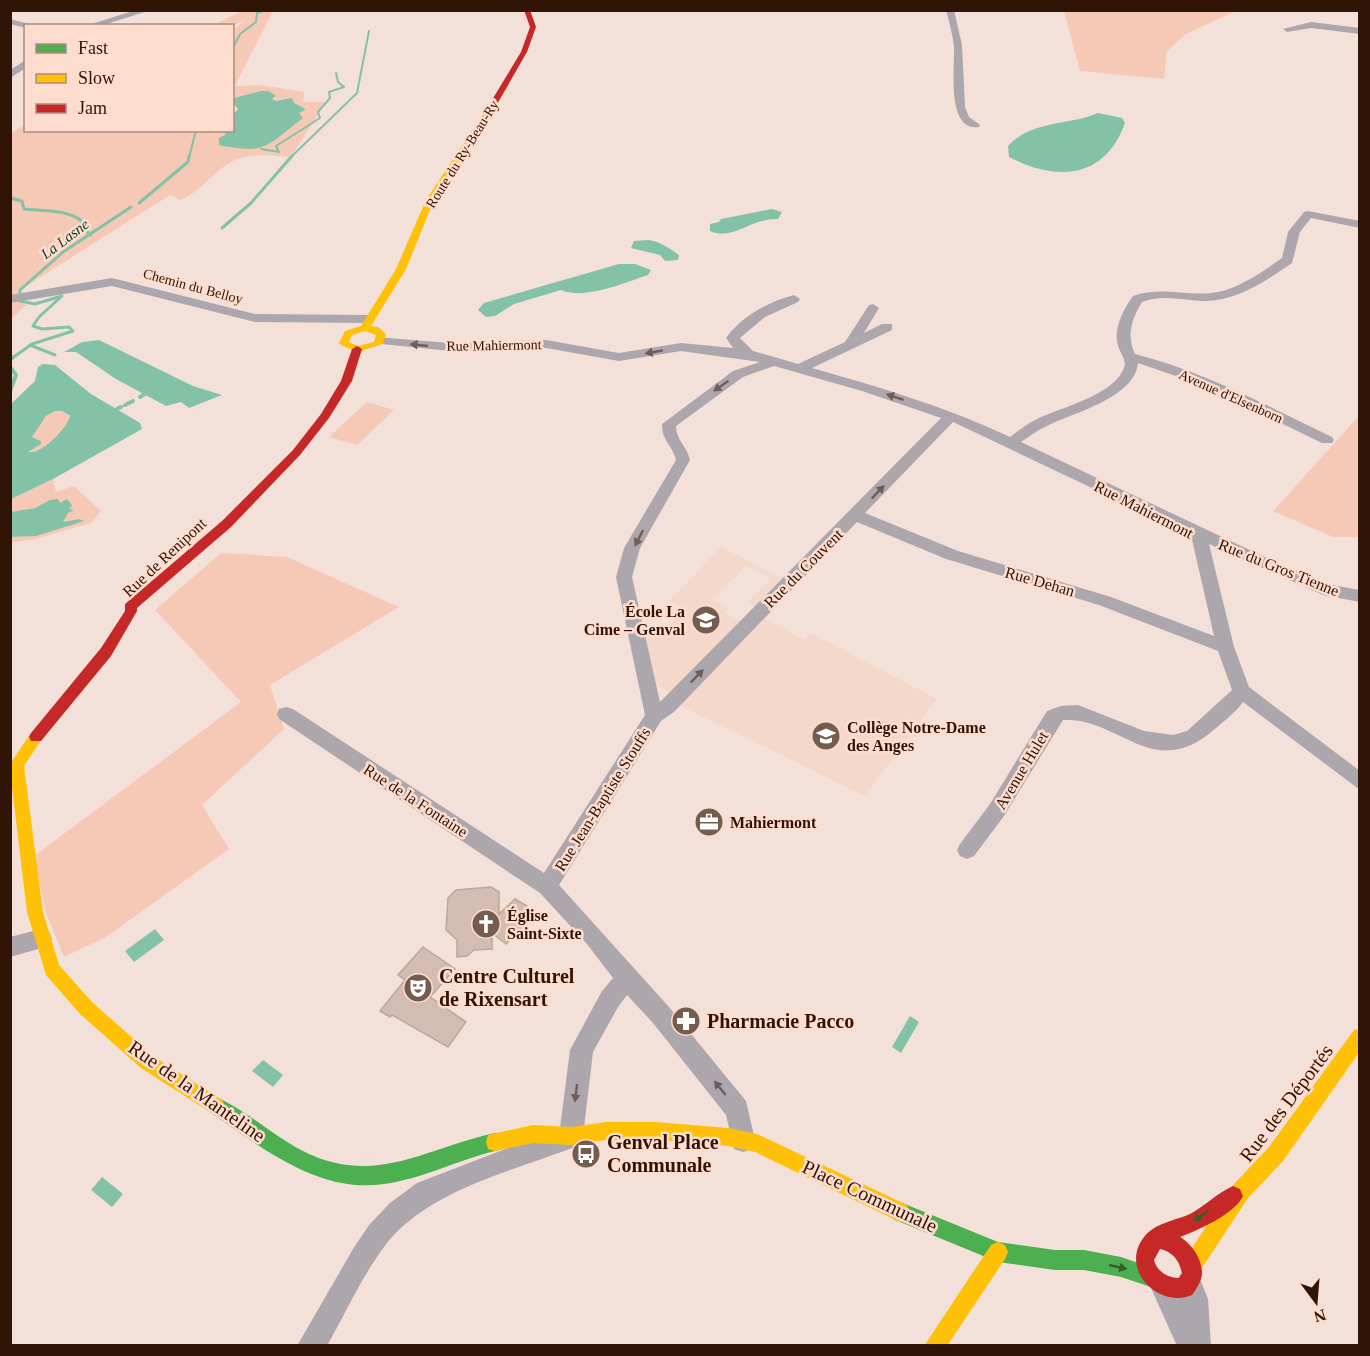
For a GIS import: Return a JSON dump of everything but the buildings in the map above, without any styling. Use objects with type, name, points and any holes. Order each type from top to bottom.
[{"type":"street","points":[[97,24],[147,10]]},
{"type":"street","name":"Route du Ry-Beau-Ry","points":[[367,323],[401,269],[430,200],[466,149],[524,52],[533,27],[528,10]]},
{"type":"street","points":[[950,10],[958,45],[961,115],[975,125]]},
{"type":"street","points":[[1287,29],[1311,25],[1359,31]]},
{"type":"street","points":[[10,75],[24,64]]},
{"type":"street","points":[[1012,442],[1040,423],[1117,387],[1130,372],[1132,357],[1124,343],[1128,316],[1137,299],[1153,295],[1220,296],[1288,260],[1294,232],[1308,214],[1359,225]]},
{"type":"street","name":"Chemin du Belloy","points":[[10,299],[112,282],[255,318],[367,323]]},
{"type":"street","points":[[748,354],[735,343],[733,338],[737,332],[762,312],[794,299]]},
{"type":"street","points":[[849,344],[873,308]]},
{"type":"street","points":[[367,323],[379,331],[381,340],[372,347],[357,349],[346,346],[343,340],[348,333],[367,323]]},
{"type":"street","points":[[801,368],[887,327]]},
{"type":"street","name":"Rue Mahiermont","points":[[381,340],[450,347],[546,344],[619,357],[681,347],[748,354],[801,368],[950,417],[1012,442],[1043,460],[1199,534],[1225,647],[1241,691]]},
{"type":"street","name":"Rue de Renipont","points":[[14,764],[106,652],[131,611],[130,607],[192,558],[318,427],[356,362],[357,349]]},
{"type":"street","name":"Avenue d'Elsenborn","points":[[1132,357],[1226,391],[1327,440]]},
{"type":"street","name":"Rue Jean-Baptiste Stouffs","points":[[547,886],[654,716],[624,577],[625,566],[640,536],[683,460],[681,452],[669,437],[669,424],[738,374],[774,361]]},
{"type":"street","name":"Rue du Couvent","points":[[654,716],[667,707],[950,417]]},
{"type":"street","name":"Rue Dehan","points":[[856,514],[952,555],[1104,601],[1225,647]]},
{"type":"street","name":"Rue du Gros Tienne","points":[[1199,534],[1315,586],[1359,596]]},
{"type":"street","points":[[1241,691],[1359,782]]},
{"type":"street","name":"Avenue Hulet","points":[[967,850],[998,810],[1054,716],[1061,712],[1078,712],[1142,738],[1173,743],[1193,737],[1234,701],[1241,691]]},
{"type":"street","name":"Rue de la Fontaine","points":[[286,714],[547,886]]},
{"type":"street","name":"Rue de la Manteline","points":[[14,764],[41,939],[52,969],[86,1008],[147,1062],[295,1157],[334,1175],[357,1178],[386,1175],[499,1141],[533,1134],[571,1136]]},
{"type":"street","points":[[547,886],[595,937],[627,980],[662,1015],[737,1110],[743,1140]]},
{"type":"street","points":[[10,947],[41,939]]},
{"type":"street","points":[[310,1346],[368,1250],[399,1212],[426,1192],[571,1136],[582,1050],[610,999],[627,980]]},
{"type":"street","name":"Rue des Déportés","points":[[1174,1278],[1241,1191],[1276,1154],[1359,1036]]},
{"type":"street","name":"Place Communale","points":[[571,1136],[606,1131],[656,1131],[757,1143],[871,1200],[998,1252],[1055,1260],[1084,1260]]},
{"type":"street","name":"Rue des Déportés","points":[[1148,1244],[1241,1191]]},
{"type":"street","points":[[1191,1346],[1174,1278],[1183,1250],[1168,1240],[1148,1244],[1144,1261],[1174,1278],[1195,1299],[1197,1346]]},
{"type":"street","points":[[1084,1260],[1115,1250]]},
{"type":"street","points":[[934,1346],[998,1252]]},
{"type":"street","points":[[1084,1260],[1174,1278]]},
{"type":"shaded area","points":[[1064,10],[1236,11],[1186,34],[1167,51],[1164,79],[1080,71]]},
{"type":"shaded area","points":[[241,11],[273,11],[235,86],[260,85],[304,92],[303,102],[326,102],[291,157],[258,155],[244,157],[230,162],[188,196],[180,200],[170,195],[20,290],[20,301],[26,305],[11,319],[10,134],[24,125],[24,132],[234,132],[234,129],[276,98],[269,91],[238,97],[234,101],[234,29],[245,20],[234,25],[216,24]]},
{"type":"shaded area","points":[[269,91],[276,96],[272,99],[276,101],[292,98],[294,103],[305,110],[299,113],[303,118],[266,145],[248,149],[219,145],[219,138],[226,132],[234,132],[234,114],[238,109],[234,104],[234,98]]},
{"type":"shaded area","points":[[1098,113],[1122,118],[1125,123],[1116,142],[1092,165],[1062,172],[1027,165],[1009,157],[1008,146],[1028,132]]},
{"type":"shaded area","points":[[772,209],[782,212],[778,219],[759,222],[727,233],[710,231],[710,224],[719,222],[721,219]]},
{"type":"shaded area","points":[[649,240],[675,252],[679,255],[678,260],[665,261],[660,255],[631,248],[634,241]]},
{"type":"shaded area","points":[[619,264],[635,264],[651,270],[648,275],[592,292],[570,293],[561,290],[514,304],[495,316],[486,317],[478,310],[484,303]]},
{"type":"shaded area","points":[[99,340],[193,386],[222,395],[189,408],[181,402],[166,406],[116,379],[76,352],[64,352],[82,342]]},
{"type":"shaded area","points":[[43,364],[55,365],[91,394],[140,423],[142,429],[53,479],[11,499],[11,404],[35,381],[38,367]],"holes":[[[55,411],[62,411],[70,416],[64,428],[46,445],[33,452],[28,452],[41,444],[41,441],[32,437],[46,416]]]},
{"type":"shaded area","points":[[367,402],[394,410],[357,445],[329,437]]},
{"type":"shaded area","points":[[55,411],[62,411],[70,417],[64,428],[40,450],[28,452],[39,440],[32,437],[39,425],[47,415]]},
{"type":"shaded area","points":[[1359,416],[1359,537],[1333,537],[1273,511]]},
{"type":"shaded area","points":[[53,479],[56,492],[74,486],[101,511],[91,523],[32,540],[11,542],[11,537],[21,537],[79,519],[62,522],[68,509],[50,500],[35,508],[11,512],[10,499]]},
{"type":"shaded area","points":[[58,499],[60,503],[67,499],[72,505],[69,509],[74,510],[68,513],[63,522],[79,519],[84,521],[36,536],[11,537],[11,512],[35,508],[50,500]]},
{"type":"shaded area","name":"École La Cime – Genval","points":[[721,547],[781,578],[754,606],[748,603],[771,578],[746,566],[713,600],[729,608],[725,613],[741,621],[674,694],[656,686],[653,668],[647,665],[641,633],[656,631],[662,634],[683,609],[669,601]]},
{"type":"shaded area","points":[[221,553],[287,557],[399,607],[270,685],[284,729],[202,805],[229,849],[106,937],[64,957],[46,913],[34,856],[241,702],[155,610]]},
{"type":"shaded area","name":"Collège Notre-Dame des Anges","points":[[761,616],[804,640],[811,633],[937,699],[865,796],[679,705]]},
{"type":"shaded area","points":[[155,929],[164,940],[134,962],[125,951]]},
{"type":"shaded area","points":[[910,1016],[919,1022],[901,1053],[892,1047]]},
{"type":"shaded area","points":[[263,1060],[283,1075],[273,1087],[252,1071]]},
{"type":"shaded area","points":[[102,1177],[123,1194],[112,1207],[91,1190]]},
{"type":"waterway","name":"La Lasne","points":[[234,46],[240,34],[256,22],[257,13],[266,10]]},
{"type":"waterway","points":[[292,156],[357,93],[369,31]]},
{"type":"waterway","points":[[261,149],[279,152],[276,146],[320,118],[318,112],[330,98],[329,92],[344,87],[338,82],[336,73]]},
{"type":"waterway","name":"La Lasne","points":[[189,158],[196,132]]},
{"type":"waterway","name":"La Lasne","points":[[139,203],[188,162],[189,156]]},
{"type":"waterway","points":[[222,228],[251,203],[292,156]]},
{"type":"waterway","points":[[10,198],[22,201],[24,209],[69,214],[82,221],[80,226],[90,234]]},
{"type":"waterway","name":"La Lasne","points":[[90,234],[131,207]]},
{"type":"waterway","name":"La Lasne","points":[[20,296],[20,290],[63,252],[90,234]]},
{"type":"waterway","name":"La Lasne","points":[[20,301],[35,304],[62,296],[39,317],[33,326],[42,329],[69,327],[73,331],[30,345]]},
{"type":"waterway","name":"La Lasne","points":[[11,359],[30,345]]},
{"type":"waterway","points":[[30,345],[55,355]]},
{"type":"waterway","name":"La Lasne","points":[[10,367],[16,375],[10,391]]},
{"type":"waterway","points":[[140,397],[146,393]]},
{"type":"waterway","points":[[125,405],[133,401]]},
{"type":"waterway","points":[[117,409],[121,407]]},
{"type":"traffic: fast","points":[[216,1106],[296,1157],[339,1174],[361,1177],[385,1175],[412,1168],[495,1142]]},
{"type":"traffic: fast","points":[[900,1212],[998,1252],[1055,1260],[1084,1260],[1121,1267],[1151,1277]]},
{"type":"traffic: slow","points":[[365,328],[401,269],[430,200],[488,113]]},
{"type":"traffic: slow","points":[[365,328],[375,329],[381,334],[378,344],[357,349],[344,343],[348,333],[365,328]]},
{"type":"traffic: slow","points":[[36,737],[17,765],[35,912],[52,969],[86,1008],[147,1062],[216,1106]]},
{"type":"traffic: slow","points":[[1191,1267],[1241,1191],[1276,1154],[1360,1036]]},
{"type":"traffic: slow","points":[[495,1142],[533,1134],[571,1136],[606,1131],[656,1131],[728,1137],[757,1143],[900,1212]]},
{"type":"traffic: slow","points":[[934,1346],[998,1252]]},
{"type":"traffic: jam","points":[[488,113],[524,52],[533,27],[527,10]]},
{"type":"traffic: jam","points":[[36,737],[106,652],[131,611],[130,607],[226,524],[297,452],[325,416],[346,381],[357,349]]},
{"type":"traffic: jam","points":[[1160,1239],[1178,1247],[1186,1256],[1192,1275],[1185,1288],[1166,1286],[1151,1276],[1144,1260],[1146,1251],[1161,1235],[1198,1220],[1233,1196]]},
{"type":"place","name":"École La Cime – Genval","points":[[706,620]]},
{"type":"place","name":"Collège Notre-Dame des Anges","points":[[826,736]]},
{"type":"place","name":"Mahiermont","points":[[709,822]]},
{"type":"place","name":"Église Saint-Sixte","points":[[486,924]]},
{"type":"place","name":"Centre Culturel de Rixensart","points":[[418,988]]},
{"type":"place","name":"Pharmacie Pacco","points":[[686,1021]]},
{"type":"place","name":"Genval Place Communale","points":[[586,1154]]}]
